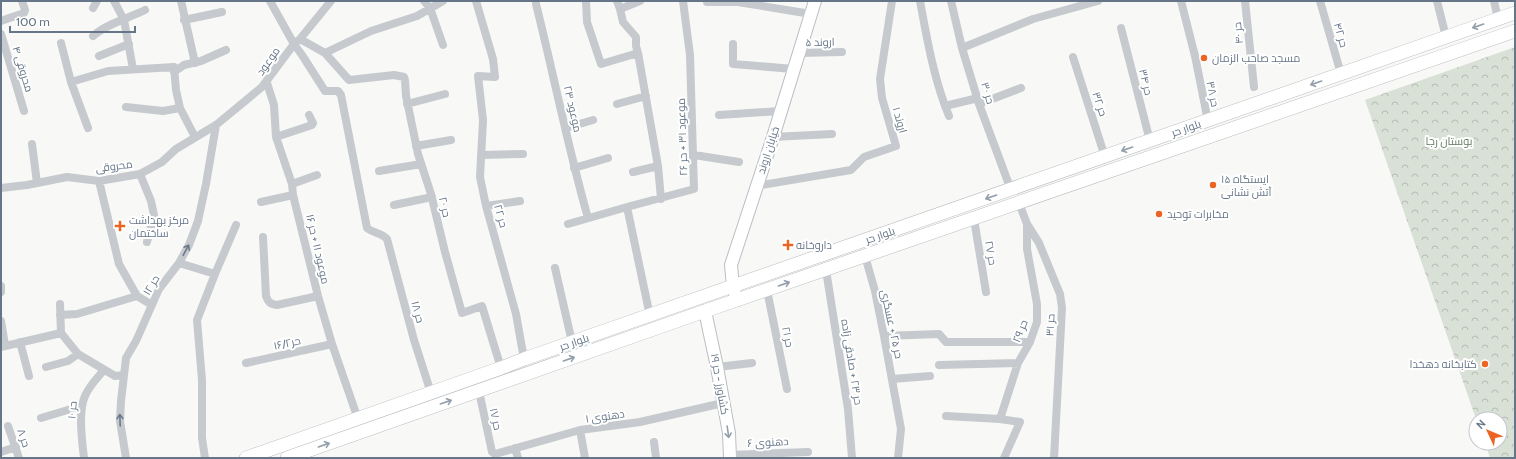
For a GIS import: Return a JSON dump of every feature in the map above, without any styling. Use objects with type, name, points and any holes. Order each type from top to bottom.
[{"type":"main road","name":"بلوار حر","points":[[246,458],[572,342],[1515,13]]},
{"type":"main road","name":"بلوار حر","points":[[287,458],[705,311],[1515,31]]},
{"type":"street","points":[[1,21],[24,13],[25,10],[22,1]]},
{"type":"street","points":[[114,1],[124,20],[133,69]]},
{"type":"street","points":[[181,1],[184,20],[195,63]]},
{"type":"street","points":[[270,1],[297,42],[325,53],[371,32],[417,16],[443,1]]},
{"type":"street","points":[[424,1],[430,8],[443,45]]},
{"type":"street","name":"حر ۲۲","points":[[476,1],[493,60],[495,77],[478,76],[483,120],[480,177],[486,206],[516,314],[524,359]]},
{"type":"street","points":[[586,1],[587,22],[600,64],[638,52]]},
{"type":"street","points":[[640,1],[618,5],[623,22],[636,37],[636,46],[658,166],[661,199]]},
{"type":"street","name":"موعود ۳۱ + حر ۲۶","points":[[568,224],[694,189],[690,54],[683,1]]},
{"type":"street","name":"خیابان اروند","points":[[737,300],[733,286],[731,265],[773,137],[815,1]]},
{"type":"street","name":"اروند ۱","points":[[756,186],[851,170],[864,157],[896,146],[882,98],[880,79],[892,1]]},
{"type":"street","points":[[920,1],[928,43],[949,116]]},
{"type":"street","name":"حر ۳۰","points":[[951,1],[962,48],[978,101],[1011,190]]},
{"type":"street","points":[[962,48],[1033,19],[1098,1]]},
{"type":"street","name":"حر ۳۸","points":[[1181,1],[1195,56],[1208,121]]},
{"type":"street","name":"حر ۴۰","points":[[1245,1],[1254,87]]},
{"type":"street","name":"حر ۴۲","points":[[1320,1],[1341,74]]},
{"type":"street","points":[[1438,1],[1446,37]]},
{"type":"street","points":[[1494,1],[1498,19]]},
{"type":"street","name":"موعود","points":[[216,125],[266,83],[328,2]]},
{"type":"street","points":[[707,2],[738,2],[811,14]]},
{"type":"street","name":"موعود ۲۳","points":[[536,4],[566,128],[574,168],[588,218]]},
{"type":"street","points":[[94,36],[107,26],[145,10]]},
{"type":"street","points":[[184,20],[222,12]]},
{"type":"street","name":"حر ۳۴","points":[[1121,28],[1150,141]]},
{"type":"street","name":"محروقی ۴","points":[[1,34],[24,111]]},
{"type":"street","name":"حر ۱۸","points":[[297,42],[302,55],[325,91],[338,91],[340,95],[367,228],[373,233],[380,234],[385,237],[414,340],[431,393]]},
{"type":"street","points":[[61,43],[71,82],[88,128]]},
{"type":"street","points":[[99,56],[129,44]]},
{"type":"street","points":[[733,44],[733,64],[794,69]]},
{"type":"street","points":[[71,82],[108,71],[133,69],[174,70],[226,50]]},
{"type":"street","name":"اروند ۵","points":[[799,53],[842,52]]},
{"type":"street","name":"حر ۲۰","points":[[325,53],[349,80],[394,75],[402,76],[405,80],[416,146],[432,197],[444,252],[462,313],[482,306],[500,368]]},
{"type":"street","name":"حر ۳۲","points":[[1073,57],[1105,157]]},
{"type":"street","points":[[174,70],[180,108],[195,137]]},
{"type":"street","name":"موعود ۱۱ + حر ۱۶","points":[[266,83],[274,105],[276,137],[292,184],[293,195],[318,296],[332,344],[358,419]]},
{"type":"street","points":[[945,106],[978,101],[1021,88]]},
{"type":"street","points":[[408,104],[445,94]]},
{"type":"street","points":[[617,104],[646,96]]},
{"type":"street","points":[[126,107],[163,111],[180,108]]},
{"type":"street","points":[[719,115],[780,111]]},
{"type":"street","points":[[276,137],[312,125],[313,123],[310,115]]},
{"type":"street","points":[[566,128],[593,120]]},
{"type":"street","name":"محروقی","points":[[1,188],[67,178],[99,181],[140,174],[162,162],[176,149],[216,125]]},
{"type":"street","name":"حر ۱۲","points":[[126,458],[120,421],[123,375],[126,358],[136,341],[159,288],[179,263],[189,245],[198,221],[216,125]]},
{"type":"street","points":[[773,137],[832,134]]},
{"type":"street","points":[[416,146],[451,140]]},
{"type":"street","points":[[32,144],[37,183]]},
{"type":"street","points":[[481,155],[523,154]]},
{"type":"street","points":[[694,155],[739,162]]},
{"type":"street","points":[[574,168],[608,158]]},
{"type":"street","points":[[379,171],[421,164]]},
{"type":"street","points":[[633,172],[658,166]]},
{"type":"street","points":[[140,174],[151,201],[154,215],[147,242]]},
{"type":"street","points":[[292,184],[317,174]]},
{"type":"street","points":[[99,181],[119,264],[137,296],[152,305]]},
{"type":"street","points":[[261,202],[293,195]]},
{"type":"street","points":[[394,206],[432,197]]},
{"type":"street","points":[[486,206],[520,202]]},
{"type":"street","name":"حر ۳۱","points":[[1020,203],[1027,224],[1039,243],[1060,294],[1062,308],[1054,458]]},
{"type":"street","points":[[627,207],[650,316]]},
{"type":"street","name":"حر ۲۷","points":[[974,219],[986,292]]},
{"type":"street","name":"حر ۲۹","points":[[1000,419],[1018,363],[1030,342],[1037,322],[1037,304],[1027,249],[1027,224]]},
{"type":"street","points":[[205,458],[202,438],[202,380],[198,320],[215,274],[236,225]]},
{"type":"street","points":[[263,238],[267,300],[271,304],[277,305],[318,296]]},
{"type":"street","name":"حر ۲۵ + عسگری","points":[[865,256],[884,336],[901,429],[898,458]]},
{"type":"street","points":[[179,263],[215,274]]},
{"type":"street","points":[[555,268],[572,342]]},
{"type":"street","name":"حر ۲۳ + صادقی زاده","points":[[826,270],[848,409],[852,458]]},
{"type":"street","points":[[1,286],[1,292]]},
{"type":"street","name":"حر ۲۱","points":[[767,290],[787,389]]},
{"type":"street","points":[[60,315],[77,314],[137,296]]},
{"type":"street","points":[[60,304],[61,333],[78,354],[115,376],[123,375]]},
{"type":"street","name":"کشاورز - حر ۱۹","points":[[705,311],[729,433],[730,456]]},
{"type":"street","points":[[1,321],[3,346],[61,333]]},
{"type":"street","points":[[884,336],[939,334],[946,342],[1030,342]]},
{"type":"street","points":[[20,342],[29,376]]},
{"type":"street","name":"حر۱۶/۲","points":[[246,363],[332,344]]},
{"type":"street","points":[[46,367],[68,361],[78,354]]},
{"type":"street","points":[[717,367],[752,363]]},
{"type":"street","points":[[939,365],[1018,363]]},
{"type":"street","name":"حر ۱۰","points":[[84,458],[81,406],[85,394],[104,370]]},
{"type":"street","points":[[892,379],[930,376]]},
{"type":"street","name":"حر ۱۷","points":[[479,391],[492,452]]},
{"type":"street","name":"دهنوی ۱","points":[[492,452],[495,454],[580,430],[640,422],[723,402]]},
{"type":"street","points":[[41,418],[81,406]]},
{"type":"street","points":[[946,416],[1018,421],[1020,423],[1004,458]]},
{"type":"street","name":"حر ۸","points":[[8,426],[19,458]]},
{"type":"street","points":[[580,430],[585,458]]},
{"type":"street","points":[[654,442],[656,458]]},
{"type":"street","points":[[1,452],[16,447]]},
{"type":"street","points":[[515,448],[518,458]]},
{"type":"street","name":"دهنوی ۶","points":[[730,456],[790,455],[808,452]]},
{"type":"green space","name":"بوستان رجا","points":[[1515,47],[1515,458],[1490,458],[1488,451],[1508,451],[1508,411],[1473,411],[1365,100]]},
{"type":"place","name":"مسجد صاحب الزمان","points":[[1204,58]]},
{"type":"place","name":"ایستگاه ۱۵ آتش نشانی","points":[[1213,185]]},
{"type":"place","name":"مخابرات توحید","points":[[1159,214]]},
{"type":"place","name":"مرکز بهداشت ساختمان","points":[[120,226]]},
{"type":"place","name":"داروخانه","points":[[788,245]]},
{"type":"place","name":"کتابخانه دهخدا","points":[[1485,364]]}]
